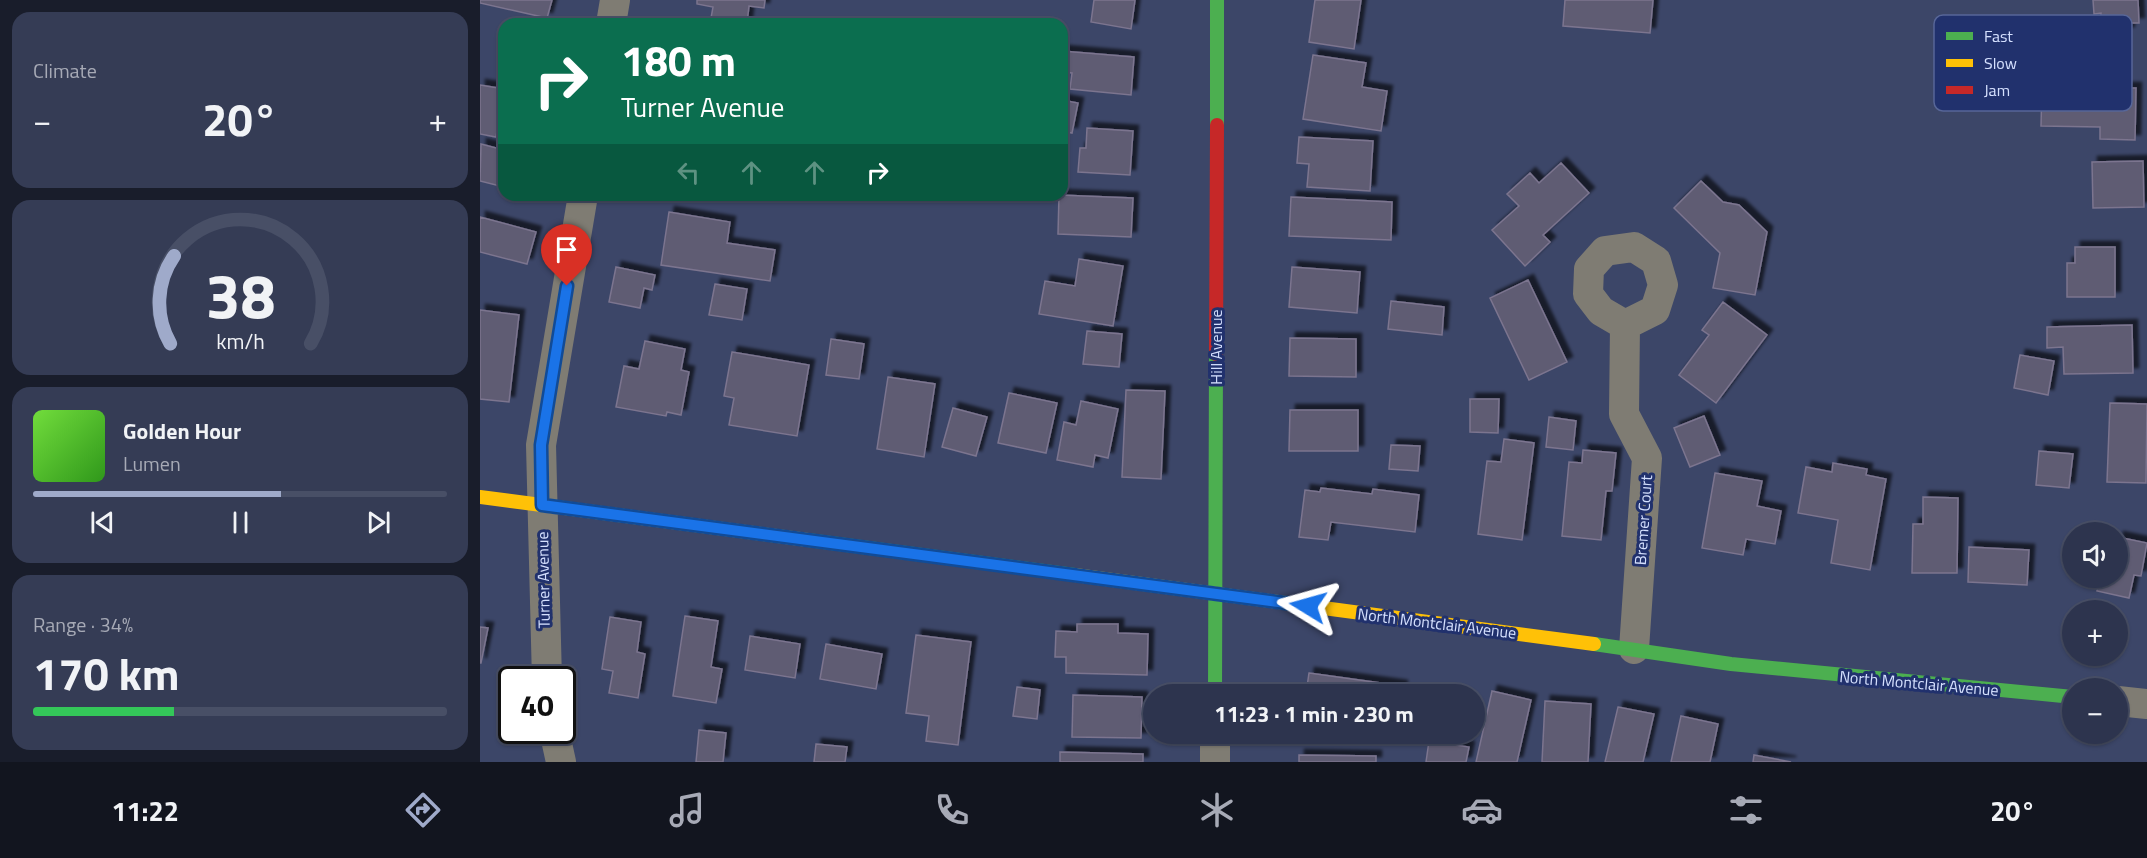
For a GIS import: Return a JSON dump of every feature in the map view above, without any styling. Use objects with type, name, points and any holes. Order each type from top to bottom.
[{"type":"street","points":[[612,18],[615,0]]},
{"type":"street","name":"Hill Avenue","points":[[1215,684],[1217,0]]},
{"type":"street","name":"Turner Avenue","points":[[547,666],[541,445],[582,201]]},
{"type":"street","name":"Bremer Court","points":[[1625,325],[1624,414],[1647,458],[1634,649]]},
{"type":"street","name":"North Montclair Avenue","points":[[480,497],[1634,649],[1731,664],[2062,696]]},
{"type":"street","points":[[2128,702],[2147,704]]},
{"type":"street","points":[[557,744],[561,762]]},
{"type":"street","points":[[1215,744],[1215,762]]},
{"type":"building","points":[[480,0],[552,0],[547,18],[480,3]]},
{"type":"building","points":[[697,0],[765,0],[764,8],[749,6],[748,18],[711,18],[713,7],[697,4]]},
{"type":"building","points":[[1094,0],[1135,0],[1131,29],[1091,22]]},
{"type":"building","points":[[1315,0],[1361,0],[1354,49],[1309,42]]},
{"type":"building","points":[[1565,0],[1653,0],[1650,33],[1563,26]]},
{"type":"building","points":[[2093,0],[2138,0],[2139,23],[2132,23],[2132,15],[2094,14]]},
{"type":"building","points":[[1068,52],[1134,57],[1131,95],[1070,89],[1072,73],[1068,73]]},
{"type":"building","points":[[1313,55],[1366,63],[1362,87],[1387,91],[1381,131],[1303,119]]},
{"type":"building","points":[[480,85],[498,88],[496,137],[480,134]]},
{"type":"building","points":[[2132,88],[2136,88],[2135,140],[2100,139],[2100,127],[2041,126],[2041,111],[2132,111]]},
{"type":"building","points":[[1068,101],[1078,103],[1072,133],[1068,132]]},
{"type":"building","points":[[1087,128],[1133,131],[1130,175],[1078,172],[1080,148],[1086,148]]},
{"type":"building","points":[[1299,137],[1373,141],[1370,191],[1307,187],[1309,164],[1297,163]]},
{"type":"building","points":[[481,144],[498,148],[498,186],[480,181]]},
{"type":"building","points":[[2143,161],[2144,207],[2093,208],[2092,162]]},
{"type":"building","points":[[1561,163],[1589,193],[1543,235],[1550,242],[1525,266],[1492,230],[1519,206],[1507,194],[1530,173],[1539,183]]},
{"type":"building","points":[[1701,181],[1723,202],[1739,205],[1767,232],[1755,295],[1713,288],[1720,253],[1674,208]]},
{"type":"building","points":[[1068,195],[1133,198],[1131,237],[1058,234],[1059,201],[1068,201]]},
{"type":"building","points":[[1291,197],[1392,202],[1391,240],[1289,236]]},
{"type":"building","points":[[669,212],[730,222],[727,243],[775,250],[770,281],[661,265]]},
{"type":"building","points":[[480,217],[536,232],[527,264],[480,252]]},
{"type":"building","points":[[2075,247],[2115,247],[2115,297],[2067,297],[2067,263],[2075,263]]},
{"type":"building","points":[[1079,259],[1123,266],[1113,326],[1039,314],[1045,281],[1075,286]]},
{"type":"building","points":[[616,267],[655,275],[652,290],[644,288],[640,308],[609,302]]},
{"type":"building","points":[[1292,267],[1360,272],[1357,313],[1289,307]]},
{"type":"building","points":[[1528,280],[1567,362],[1529,380],[1490,298]]},
{"type":"building","points":[[715,284],[747,289],[742,320],[709,315]]},
{"type":"building","points":[[1391,301],[1444,307],[1442,335],[1388,329]]},
{"type":"building","points":[[1723,302],[1767,335],[1716,403],[1679,375],[1709,335],[1702,330]]},
{"type":"building","points":[[480,310],[519,315],[509,402],[480,399]]},
{"type":"building","points":[[2132,325],[2133,373],[2064,374],[2063,347],[2047,348],[2047,327]]},
{"type":"building","points":[[1087,331],[1122,334],[1119,367],[1083,364]]},
{"type":"building","points":[[1290,338],[1356,339],[1356,377],[1289,376]]},
{"type":"building","points":[[831,339],[864,344],[859,379],[826,375]]},
{"type":"building","points":[[645,341],[685,349],[681,370],[689,372],[681,415],[667,412],[666,416],[616,407],[624,366],[639,369]]},
{"type":"building","points":[[732,352],[809,365],[797,436],[729,425],[734,398],[724,396]]},
{"type":"building","points":[[2020,355],[2054,361],[2048,395],[2014,388]]},
{"type":"building","points":[[888,377],[935,384],[924,457],[877,449]]},
{"type":"building","points":[[1126,390],[1165,391],[1161,479],[1122,477]]},
{"type":"building","points":[[1009,393],[1057,403],[1046,453],[998,443]]},
{"type":"building","points":[[1470,399],[1499,399],[1498,433],[1470,432]]},
{"type":"building","points":[[1081,401],[1118,409],[1108,458],[1095,455],[1093,467],[1057,460],[1064,422],[1076,425]]},
{"type":"building","points":[[2110,403],[2147,404],[2146,483],[2107,482]]},
{"type":"building","points":[[953,408],[987,417],[976,456],[942,447]]},
{"type":"building","points":[[1290,410],[1358,410],[1358,451],[1289,451]]},
{"type":"building","points":[[1704,416],[1720,455],[1690,467],[1674,428]]},
{"type":"building","points":[[1549,417],[1576,421],[1573,450],[1546,447]]},
{"type":"building","points":[[1504,439],[1534,443],[1522,540],[1478,534],[1487,461],[1501,462]]},
{"type":"building","points":[[1391,445],[1420,446],[1418,471],[1389,469]]},
{"type":"building","points":[[1583,450],[1616,453],[1612,491],[1606,491],[1601,540],[1562,536],[1569,462],[1582,463]]},
{"type":"building","points":[[2039,451],[2073,454],[2069,488],[2036,485]]},
{"type":"building","points":[[1833,463],[1867,469],[1866,475],[1886,479],[1870,570],[1831,563],[1838,520],[1798,513],[1806,467],[1832,472]]},
{"type":"building","points":[[1715,473],[1762,481],[1757,506],[1781,511],[1775,544],[1746,539],[1743,555],[1702,548]]},
{"type":"building","points":[[1321,488],[1372,494],[1373,489],[1419,495],[1415,532],[1331,522],[1328,540],[1299,537],[1305,490],[1320,492]]},
{"type":"building","points":[[1923,497],[1958,498],[1957,573],[1912,573],[1913,524],[1923,524]]},
{"type":"building","points":[[2128,539],[2147,543],[2141,576],[2134,575],[2129,598],[2097,591],[2097,588],[2128,588]]},
{"type":"building","points":[[1969,547],[2029,550],[2027,585],[1968,582]]},
{"type":"building","points":[[685,616],[718,621],[711,667],[722,669],[716,703],[673,696]]},
{"type":"building","points":[[610,617],[641,622],[637,652],[645,654],[638,698],[609,693],[613,671],[602,669]]},
{"type":"building","points":[[1077,624],[1118,624],[1118,633],[1148,634],[1147,675],[1066,673],[1066,657],[1055,657],[1056,631],[1077,632]]},
{"type":"building","points":[[480,627],[488,628],[481,663],[480,663]]},
{"type":"building","points":[[916,635],[971,642],[958,745],[926,741],[929,716],[906,713]]},
{"type":"building","points":[[750,636],[800,644],[795,678],[745,670]]},
{"type":"building","points":[[826,644],[882,654],[876,689],[820,679]]},
{"type":"building","points":[[1309,673],[1388,684],[1307,684]]},
{"type":"building","points":[[1017,687],[1040,690],[1037,719],[1013,716]]},
{"type":"building","points":[[1492,691],[1531,700],[1517,762],[1476,762],[1480,744],[1485,744],[1485,722]]},
{"type":"building","points":[[1073,695],[1142,697],[1141,738],[1072,737]]},
{"type":"building","points":[[1545,701],[1591,704],[1588,762],[1542,762]]},
{"type":"building","points":[[1618,707],[1654,714],[1643,762],[1605,762]]},
{"type":"building","points":[[1681,716],[1718,724],[1710,762],[1671,762]]},
{"type":"building","points":[[699,730],[726,733],[723,762],[696,762]]},
{"type":"building","points":[[816,744],[847,747],[845,762],[814,762]]},
{"type":"building","points":[[1429,744],[1469,747],[1466,762],[1426,762]]},
{"type":"building","points":[[1060,752],[1143,754],[1143,762],[1060,762]]},
{"type":"building","points":[[1299,755],[1376,756],[1376,762],[1299,762]]},
{"type":"building","points":[[1754,755],[1791,762],[1753,762]]},
{"type":"traffic: fast","points":[[1217,0],[1217,125]]},
{"type":"traffic: fast","points":[[1215,684],[1216,354]]},
{"type":"traffic: fast","points":[[808,540],[1075,575]]},
{"type":"traffic: fast","points":[[1594,644],[1731,664],[2062,696]]},
{"type":"traffic: slow","points":[[480,497],[808,540]]},
{"type":"traffic: slow","points":[[1075,575],[1594,644]]},
{"type":"traffic: jam","points":[[1216,354],[1217,125]]},
{"type":"route","points":[[567,286],[541,445],[542,505],[1308,606]]}]
